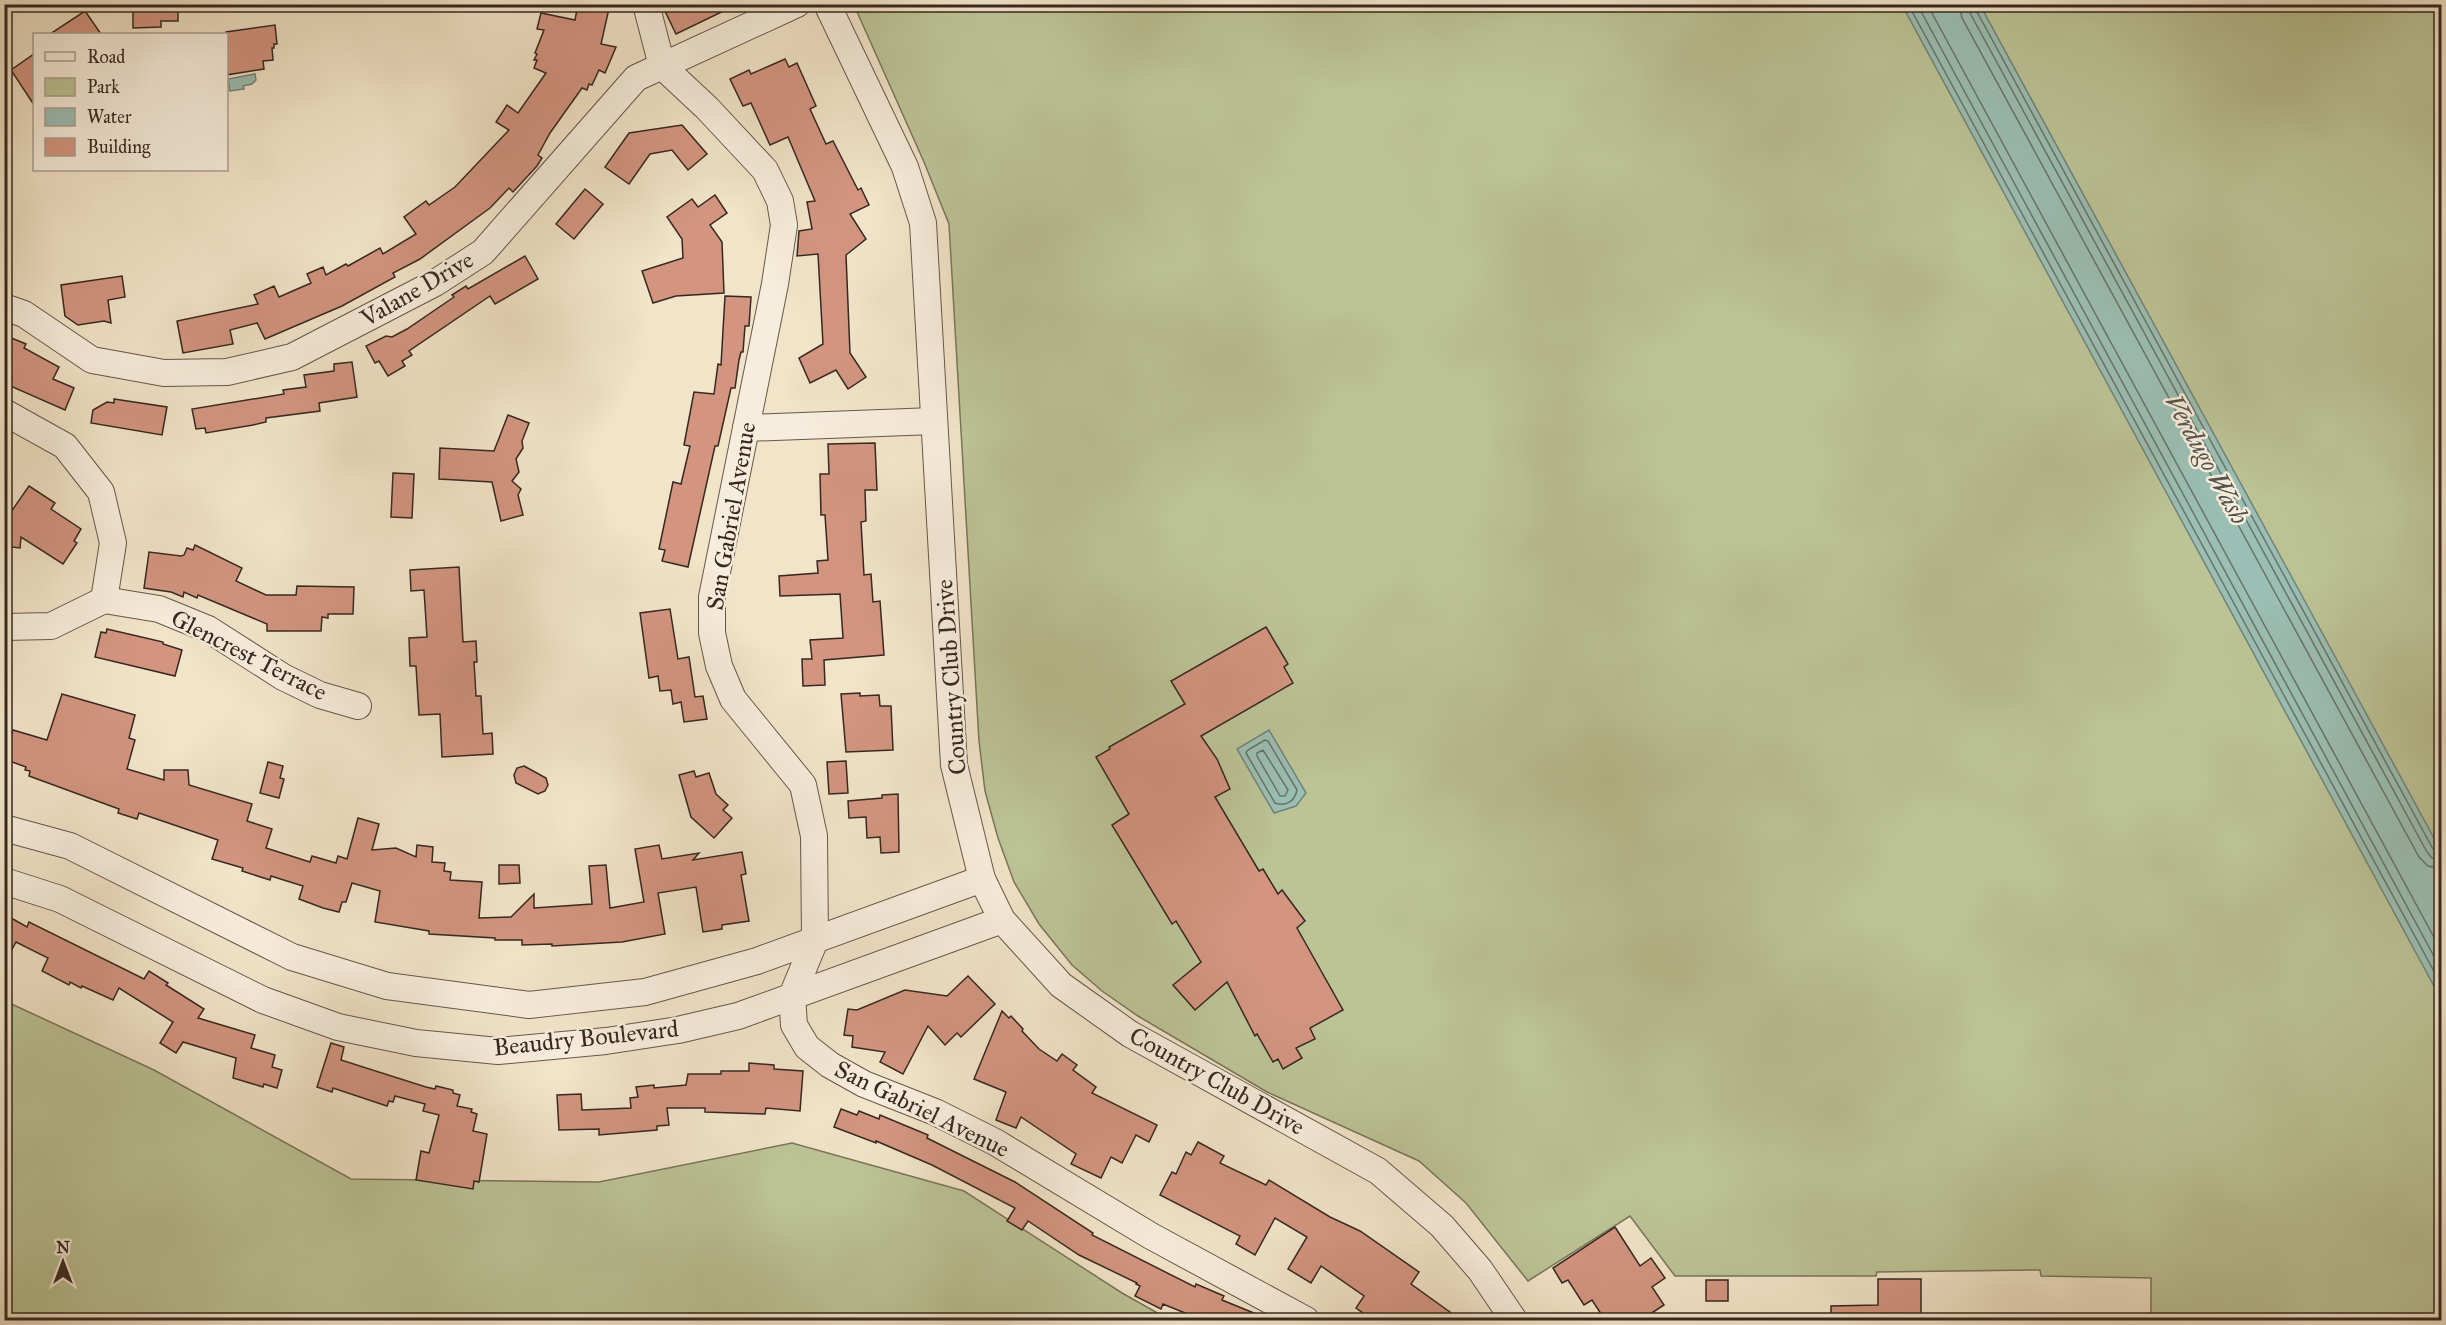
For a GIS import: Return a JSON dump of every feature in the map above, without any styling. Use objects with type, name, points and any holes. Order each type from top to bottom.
[{"type":"street","points":[[646,4],[662,66]]},
{"type":"street","name":"Valane Drive","points":[[4,307],[24,314],[92,360],[154,371],[227,372],[292,357],[435,283],[483,252],[636,78],[797,4]]},
{"type":"street","name":"Country Club Drive","points":[[827,4],[905,167],[923,223],[954,765],[981,879],[1002,920],[1061,985],[1130,1034],[1378,1171],[1442,1226],[1480,1270],[1514,1320]]},
{"type":"street","name":"San Gabriel Avenue","points":[[662,66],[707,108],[765,170],[780,201],[784,225],[712,597],[712,633],[719,666],[733,699],[803,785],[814,836],[815,940],[792,996],[794,1024],[807,1047],[830,1065],[864,1084],[935,1112],[995,1142],[1151,1236],[1306,1320]]},
{"type":"street","points":[[4,412],[65,447],[101,492],[114,543],[104,600],[51,626],[4,627]]},
{"type":"street","points":[[746,428],[934,421]]},
{"type":"street","name":"Glencrest Terrace","points":[[104,600],[159,609],[208,629],[283,677],[320,695],[358,706]]},
{"type":"street","name":"Beaudry Boulevard","points":[[4,828],[70,846],[292,957],[387,986],[529,1005],[645,992],[757,961],[981,879]]},
{"type":"street","name":"Beaudry Boulevard","points":[[4,880],[60,899],[263,1000],[338,1027],[416,1043],[498,1051],[606,1041],[678,1030],[738,1016],[1002,920]]},
{"type":"green space","points":[[854,5],[2441,5],[2441,1320],[2151,1320],[2151,1278],[2041,1276],[2040,1270],[1877,1272],[1876,1276],[1675,1276],[1630,1216],[1528,1281],[1466,1203],[1419,1161],[1267,1092],[1138,1016],[1102,991],[1072,965],[1039,924],[1014,882],[998,838],[985,791],[979,741],[949,224]]},
{"type":"green space","points":[[5,1001],[154,1070],[351,1179],[599,1182],[792,1143],[964,1191],[1122,1293],[1170,1320],[5,1320]]},
{"type":"water","name":"Verdugo Wash","points":[[1902,5],[1980,5],[2441,851],[2441,999]]},
{"type":"water","points":[[255,74],[256,80],[252,84],[243,86],[244,89],[230,91],[228,79]]},
{"type":"water","points":[[1269,730],[1306,793],[1296,806],[1274,813],[1237,749]]},
{"type":"building","points":[[133,4],[178,4],[178,21],[161,21],[161,27],[133,28]]},
{"type":"building","points":[[578,4],[610,4],[601,44],[616,47],[605,73],[599,70],[592,85],[589,84],[587,90],[582,88],[550,133],[538,155],[542,158],[537,166],[513,192],[509,188],[490,208],[420,259],[393,273],[395,277],[342,306],[265,339],[257,323],[230,330],[233,344],[183,353],[177,321],[258,304],[254,295],[274,286],[279,297],[311,283],[307,274],[323,267],[326,275],[380,248],[383,254],[416,234],[404,217],[426,201],[429,205],[455,187],[509,130],[496,122],[507,105],[518,113],[546,73],[534,68],[537,60],[534,60],[537,54],[535,53],[544,30],[537,29],[541,13],[575,20]]},
{"type":"building","points":[[673,4],[738,4],[676,34],[664,9]]},
{"type":"building","points":[[85,11],[100,33],[52,33]]},
{"type":"building","points":[[275,25],[277,44],[274,44],[272,48],[273,60],[263,61],[264,69],[228,75],[228,33],[226,32]]},
{"type":"building","points":[[33,55],[33,103],[11,70]]},
{"type":"building","points":[[785,59],[789,67],[797,63],[816,106],[810,109],[826,144],[833,141],[858,190],[861,188],[869,205],[850,214],[866,239],[846,255],[850,353],[866,377],[848,389],[836,370],[810,383],[799,358],[823,344],[818,254],[797,256],[799,231],[812,229],[807,202],[815,201],[788,137],[770,145],[751,103],[743,106],[730,79],[749,70],[751,74]]},
{"type":"building","points":[[682,125],[707,154],[688,170],[672,150],[650,154],[629,184],[605,167],[629,133]]},
{"type":"building","points":[[585,189],[603,204],[574,239],[556,224]]},
{"type":"building","points":[[715,195],[727,213],[710,225],[722,242],[724,293],[676,296],[653,303],[642,271],[683,258],[682,239],[667,217],[692,199],[698,207]]},
{"type":"building","points":[[525,256],[538,279],[495,304],[490,296],[409,351],[412,355],[402,361],[405,366],[388,376],[379,361],[375,363],[366,346],[407,329],[454,297],[452,295],[466,286],[468,289]]},
{"type":"building","points":[[122,276],[125,297],[108,300],[111,323],[104,321],[78,325],[65,316],[61,285]]},
{"type":"building","points":[[725,296],[751,297],[749,326],[745,326],[743,352],[739,360],[735,388],[731,388],[718,446],[715,446],[688,567],[662,561],[665,550],[659,549],[673,482],[681,484],[690,446],[684,445],[694,392],[714,394],[718,364],[721,365]]},
{"type":"building","points":[[4,335],[26,344],[24,348],[59,367],[53,379],[74,388],[65,410],[8,385],[12,377],[4,373]]},
{"type":"building","points":[[352,362],[357,397],[319,403],[320,411],[266,418],[266,422],[253,425],[206,433],[205,428],[196,429],[192,409],[284,394],[283,390],[306,387],[304,375],[334,371],[334,364]]},
{"type":"building","points":[[114,399],[167,407],[162,435],[91,423],[93,410],[107,402],[114,403]]},
{"type":"building","points":[[508,415],[529,423],[522,441],[523,448],[516,459],[519,472],[512,481],[521,489],[518,495],[523,515],[501,521],[492,482],[439,479],[440,448],[494,451]]},
{"type":"building","points":[[875,443],[877,490],[865,490],[866,521],[861,522],[864,575],[871,574],[873,602],[880,601],[884,655],[824,660],[825,685],[803,686],[802,659],[812,659],[810,640],[843,638],[840,594],[780,596],[779,576],[818,573],[817,561],[828,560],[825,515],[821,515],[820,474],[829,474],[828,444]]},
{"type":"building","points":[[393,473],[414,474],[412,518],[391,517]]},
{"type":"building","points":[[29,486],[55,503],[51,509],[81,529],[74,541],[77,543],[63,564],[21,537],[20,548],[4,546],[4,522]]},
{"type":"building","points":[[195,545],[242,568],[236,581],[266,595],[296,595],[297,586],[354,587],[353,614],[328,614],[328,618],[322,617],[321,631],[267,631],[267,624],[198,595],[197,598],[184,592],[183,597],[171,592],[144,588],[149,552],[181,556],[187,548],[193,550]]},
{"type":"building","points":[[459,567],[463,642],[476,641],[477,662],[474,662],[476,696],[481,696],[483,734],[492,733],[493,754],[442,757],[440,714],[419,715],[416,666],[410,666],[409,638],[427,637],[424,590],[411,591],[410,570]]},
{"type":"building","points":[[670,609],[678,659],[689,657],[695,697],[703,696],[707,719],[684,722],[681,702],[673,704],[671,690],[660,691],[658,676],[649,678],[640,613]]},
{"type":"building","points":[[1266,627],[1288,664],[1284,667],[1293,683],[1201,736],[1217,759],[1230,789],[1215,797],[1259,871],[1263,869],[1278,894],[1282,890],[1305,921],[1297,928],[1343,1010],[1310,1028],[1315,1039],[1296,1048],[1302,1058],[1283,1069],[1278,1059],[1273,1062],[1257,1034],[1255,1036],[1227,982],[1195,1010],[1173,985],[1201,962],[1176,921],[1172,924],[1112,825],[1129,814],[1096,757],[1110,749],[1109,747],[1185,704],[1171,681]]},
{"type":"building","points":[[107,629],[163,642],[163,644],[182,650],[175,676],[95,657],[101,632],[106,633]]},
{"type":"building","points":[[860,693],[860,696],[879,695],[880,706],[891,706],[893,750],[846,752],[841,694]]},
{"type":"building","points":[[62,694],[135,715],[129,738],[135,740],[127,769],[164,780],[164,770],[188,770],[189,785],[252,804],[247,821],[272,829],[266,848],[310,862],[312,856],[336,863],[338,856],[347,859],[358,818],[379,824],[372,850],[396,848],[416,857],[417,845],[433,847],[432,862],[445,863],[444,871],[451,872],[450,880],[482,882],[479,918],[511,917],[534,894],[534,908],[592,904],[589,866],[606,865],[610,908],[644,902],[635,849],[659,845],[662,859],[699,853],[693,860],[742,852],[746,874],[741,875],[749,921],[722,925],[722,929],[703,932],[696,887],[658,893],[665,934],[622,942],[552,946],[552,944],[522,945],[522,940],[429,934],[429,931],[375,922],[380,891],[352,883],[346,902],[342,902],[339,912],[323,908],[299,899],[303,886],[271,876],[270,880],[242,871],[243,868],[212,859],[218,840],[139,813],[137,819],[118,813],[119,809],[29,776],[30,771],[25,770],[26,767],[4,759],[13,730],[47,740]]},
{"type":"building","points":[[846,761],[848,793],[829,794],[827,762]]},
{"type":"building","points":[[268,762],[283,766],[280,778],[284,779],[279,798],[260,793]]},
{"type":"building","points":[[524,766],[546,778],[548,785],[545,791],[538,794],[516,783],[514,775],[517,768]]},
{"type":"building","points":[[694,771],[696,777],[709,773],[716,794],[728,805],[723,810],[732,818],[714,838],[691,817],[679,775]]},
{"type":"building","points":[[898,794],[899,852],[881,853],[880,837],[867,838],[866,817],[849,818],[848,801]]},
{"type":"building","points":[[499,865],[519,865],[520,883],[499,884]]},
{"type":"building","points":[[4,914],[27,927],[29,922],[144,979],[149,971],[168,983],[166,985],[204,1009],[198,1018],[255,1035],[251,1048],[275,1055],[272,1067],[282,1070],[277,1088],[264,1084],[263,1087],[233,1078],[236,1058],[183,1042],[176,1053],[160,1043],[173,1022],[119,988],[113,1000],[82,986],[81,988],[70,982],[69,985],[42,971],[48,958],[16,942],[4,964]]},
{"type":"building","points":[[968,976],[995,1004],[961,1037],[957,1033],[945,1045],[928,1026],[903,1074],[880,1062],[885,1052],[852,1047],[853,1036],[844,1035],[848,1009],[857,1010],[905,990],[947,996]]},
{"type":"building","points":[[1002,1011],[1009,1018],[1011,1016],[1039,1049],[1057,1061],[1062,1054],[1077,1065],[1073,1070],[1096,1087],[1092,1093],[1157,1125],[1149,1142],[1136,1135],[1122,1163],[1111,1157],[1101,1178],[1071,1164],[1076,1154],[1021,1117],[1016,1128],[996,1120],[1006,1092],[974,1079]]},
{"type":"building","points":[[331,1043],[344,1047],[341,1060],[426,1087],[435,1089],[436,1086],[453,1090],[453,1093],[460,1095],[457,1106],[472,1109],[471,1112],[477,1114],[473,1131],[487,1134],[479,1182],[474,1181],[473,1189],[416,1180],[421,1151],[429,1153],[439,1115],[423,1111],[425,1104],[395,1096],[393,1102],[389,1101],[387,1106],[333,1088],[332,1092],[317,1087]]},
{"type":"building","points":[[749,1063],[774,1065],[774,1069],[803,1071],[800,1111],[766,1108],[765,1114],[705,1112],[705,1108],[667,1108],[669,1125],[657,1126],[657,1130],[599,1135],[599,1129],[559,1130],[557,1095],[581,1094],[582,1110],[631,1108],[630,1098],[638,1097],[636,1087],[686,1085],[688,1074],[749,1071]]},
{"type":"building","points":[[841,1109],[857,1115],[859,1111],[879,1119],[880,1115],[928,1135],[927,1138],[1015,1182],[1093,1233],[1092,1235],[1195,1287],[1196,1284],[1224,1296],[1222,1300],[1271,1320],[1202,1320],[1163,1304],[1161,1309],[1135,1296],[1140,1286],[1137,1283],[1079,1255],[1028,1221],[1022,1230],[1007,1221],[1015,1208],[932,1165],[876,1141],[876,1143],[834,1127]]},
{"type":"building","points":[[1198,1142],[1224,1156],[1220,1163],[1266,1185],[1269,1180],[1330,1217],[1360,1231],[1419,1272],[1411,1284],[1461,1320],[1373,1320],[1356,1308],[1364,1296],[1321,1266],[1311,1283],[1288,1269],[1307,1237],[1275,1218],[1255,1255],[1236,1244],[1240,1236],[1160,1195],[1172,1172],[1176,1174],[1186,1152],[1191,1155]]},
{"type":"building","points":[[1615,1227],[1640,1266],[1651,1258],[1665,1278],[1652,1287],[1664,1305],[1641,1320],[1605,1320],[1592,1300],[1584,1305],[1568,1280],[1562,1283],[1553,1268]]},
{"type":"building","points":[[1878,1279],[1921,1279],[1921,1320],[1831,1320],[1831,1306],[1878,1305]]},
{"type":"building","points":[[1706,1280],[1728,1280],[1728,1301],[1706,1301]]}]
